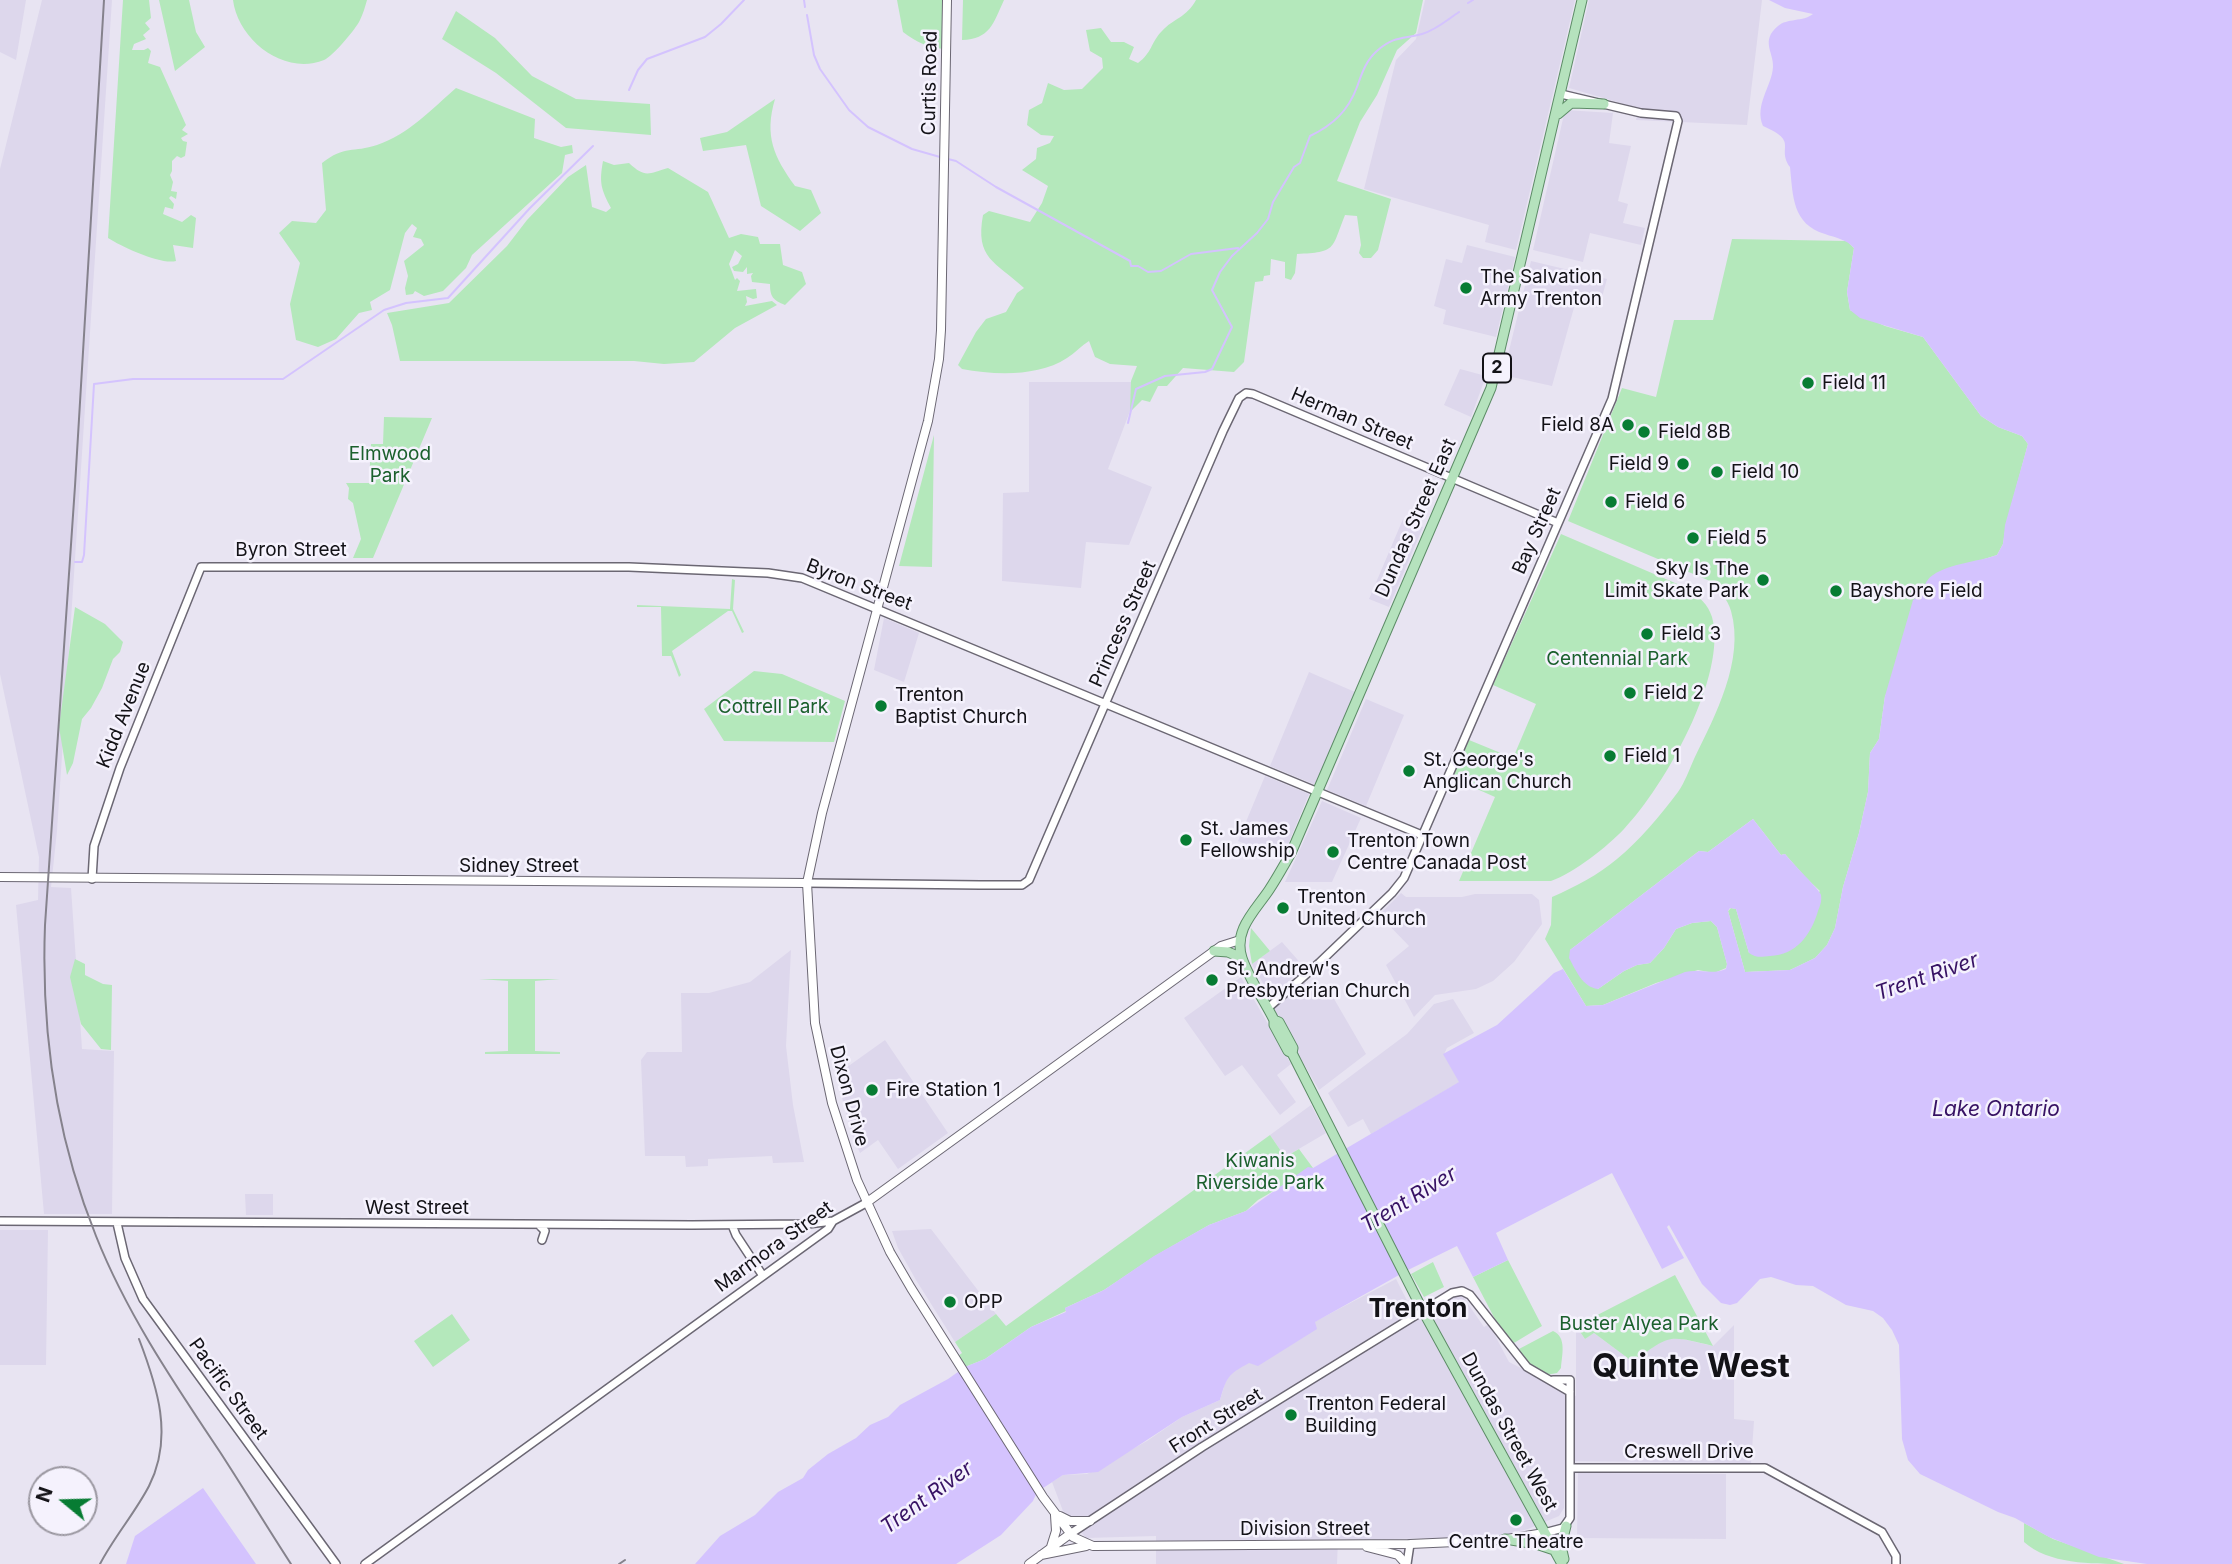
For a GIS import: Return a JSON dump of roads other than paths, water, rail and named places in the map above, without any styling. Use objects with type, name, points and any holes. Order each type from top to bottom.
[{"type":"main road","name":"Curtis Road","points":[[877,608],[936,383],[941,330],[947,0]]},
{"type":"main road","name":"Dundas Street East","points":[[1240,940],[1249,915],[1268,893],[1288,858],[1482,411],[1498,366],[1582,0]]},
{"type":"main road","points":[[1555,118],[1571,103],[1604,104]]},
{"type":"main road","name":"Dixon Drive","points":[[877,608],[822,813],[807,883],[817,1035],[837,1122],[866,1203],[904,1276],[957,1362],[1043,1497],[1070,1534]]},
{"type":"main road","name":"Sidney Street","points":[[0,877],[807,883]]},
{"type":"main road","points":[[1240,940],[1242,958],[1268,1008]]},
{"type":"main road","name":"Marmora Street","points":[[866,1203],[1214,951],[1227,943],[1240,940]]},
{"type":"main road","points":[[1214,951],[1233,953],[1242,958]]},
{"type":"main road","name":"Dundas Street West","points":[[1268,1008],[1293,1048],[1292,1053],[1423,1311],[1544,1533],[1564,1564]]},
{"type":"main road","points":[[1054,1512],[1070,1521],[1090,1521]]},
{"type":"main road","points":[[1051,1548],[1056,1531],[1054,1512]]},
{"type":"main road","points":[[1564,1564],[1561,1546],[1566,1526]]},
{"type":"main road","name":"Division Street","points":[[1070,1534],[1078,1541],[1093,1546],[1410,1544],[1505,1539],[1544,1533]]},
{"type":"main road","name":"Front Street","points":[[1029,1564],[1070,1534]]},
{"type":"main road","points":[[1505,1539],[1554,1550]]},
{"type":"main road","points":[[1361,1545],[1398,1555],[1406,1564]]},
{"type":"main road","points":[[1041,1555],[1068,1548],[1093,1546]]},
{"type":"street","name":"Bay Street","points":[[1268,1008],[1392,893],[1404,878],[1615,390],[1678,121],[1676,116],[1641,113],[1561,94]]},
{"type":"street","name":"Herman Street","points":[[1250,393],[1558,523]]},
{"type":"street","name":"Princess Street","points":[[1032,875],[1238,397],[1250,393]]},
{"type":"street","name":"Byron Street","points":[[201,567],[629,567],[768,573],[802,578],[1422,835]]},
{"type":"street","name":"Kidd Avenue","points":[[92,879],[94,846],[120,768],[201,567]]},
{"type":"street","name":"Sidney Street","points":[[807,883],[1026,884],[1032,875]]},
{"type":"street","name":"Marmora Street","points":[[365,1564],[828,1229],[833,1221],[866,1203]]},
{"type":"street","name":"West Street","points":[[0,1221],[732,1225],[833,1221]]},
{"type":"street","name":"Pacific Street","points":[[117,1223],[125,1258],[143,1299],[336,1564]]},
{"type":"street","points":[[538,1224],[545,1231],[542,1240]]},
{"type":"street","points":[[732,1225],[763,1276]]},
{"type":"street","name":"Front Street","points":[[1070,1534],[1205,1446],[1452,1293],[1462,1291],[1470,1295],[1527,1367],[1570,1392]]},
{"type":"street","points":[[1544,1533],[1555,1532],[1566,1526],[1570,1518],[1570,1380],[1549,1380]]},
{"type":"street","name":"Creswell Drive","points":[[1571,1468],[1765,1468],[1882,1532],[1896,1556],[1896,1564]]},
{"type":"street","points":[[1406,1564],[1410,1544]]},
{"type":"water","name":"Lake Ontario","points":[[1769,0],[2232,0],[2232,1564],[2147,1564],[2099,1557],[2049,1537],[2015,1518],[1920,1474],[1908,1460],[1902,1439],[1899,1345],[1883,1318],[1873,1311],[1846,1305],[1813,1286],[1796,1285],[1771,1277],[1760,1279],[1737,1303],[1721,1303],[1702,1284],[1669,1225],[1667,1227],[1684,1258],[1662,1269],[1612,1173],[1496,1233],[1508,1260],[1473,1277],[1457,1246],[1315,1322],[1317,1329],[1258,1366],[1249,1363],[1232,1374],[1226,1381],[1220,1400],[1182,1417],[1098,1472],[1063,1475],[1037,1492],[1033,1501],[1001,1535],[956,1564],[695,1564],[720,1536],[755,1515],[778,1492],[803,1478],[808,1470],[828,1454],[856,1438],[870,1425],[888,1417],[900,1405],[965,1367],[985,1359],[1031,1327],[1066,1312],[1065,1308],[1104,1290],[1154,1256],[1209,1225],[1246,1211],[1308,1167],[1313,1168],[1459,1082],[1443,1054],[1497,1025],[1554,973],[1563,969],[1586,1006],[1603,1005],[1685,972],[1716,972],[1726,969],[1717,927],[1711,921],[1692,923],[1676,929],[1650,963],[1624,971],[1598,989],[1592,988],[1584,981],[1569,958],[1570,950],[1699,851],[1708,852],[1753,819],[1781,855],[1785,854],[1816,888],[1821,899],[1807,936],[1787,952],[1764,957],[1749,953],[1736,909],[1730,908],[1728,911],[1745,972],[1790,970],[1815,958],[1827,945],[1835,928],[1843,887],[1859,833],[1868,792],[1870,753],[1879,739],[1885,696],[1913,600],[1920,594],[1927,580],[1940,571],[1997,555],[2003,544],[2005,525],[2028,444],[2022,436],[1998,427],[1981,416],[1923,337],[1860,318],[1850,310],[1847,292],[1854,248],[1814,229],[1800,216],[1796,208],[1784,141],[1781,136],[1763,126],[1761,118],[1762,103],[1773,67],[1769,42],[1773,31],[1782,24],[1813,14],[1785,8]]},
{"type":"water","points":[[203,1488],[256,1564],[126,1564],[135,1536]]},
{"type":"waterway","points":[[629,90],[638,70],[647,59],[705,37],[744,0]]},
{"type":"waterway","points":[[804,0],[805,7]]},
{"type":"waterway","points":[[1468,3],[1473,0]]},
{"type":"waterway","points":[[1128,423],[1136,389],[1165,376],[1212,369],[1232,327],[1212,290],[1220,272],[1268,219],[1273,202],[1294,167],[1300,163],[1310,136],[1333,122],[1344,110],[1370,58],[1389,42],[1427,32],[1459,12]]},
{"type":"waterway","points":[[807,15],[814,55],[820,69],[849,110],[868,127],[912,149],[940,157]]},
{"type":"waterway","points":[[75,562],[82,562],[84,555],[94,384],[133,379],[283,379],[384,310],[406,303],[448,298],[530,208],[593,146]]},
{"type":"waterway","points":[[948,159],[956,161],[996,187],[1130,261],[1131,266],[1138,266],[1148,272],[1161,271],[1191,254],[1238,248]]},
{"type":"railway","points":[[104,0],[45,925],[44,965],[49,1044],[61,1122],[71,1161],[82,1199],[108,1265],[152,1347],[291,1564]]},
{"type":"railway","points":[[100,1564],[149,1486],[161,1449],[162,1430],[157,1393],[139,1339]]},
{"type":"railway","points":[[619,1564],[625,1560]]},
{"type":"place","name":"The Salvation Army Trenton","points":[[1466,288]]},
{"type":"place","name":"Field 11","points":[[1808,383]]},
{"type":"place","name":"Field 8A","points":[[1628,425]]},
{"type":"place","name":"Field 8B","points":[[1644,432]]},
{"type":"place","name":"Field 9","points":[[1683,464]]},
{"type":"place","name":"Field 10","points":[[1717,472]]},
{"type":"place","name":"Field 6","points":[[1611,502]]},
{"type":"place","name":"Field 5","points":[[1693,538]]},
{"type":"place","name":"Sky Is The Limit Skate Park","points":[[1763,580]]},
{"type":"place","name":"Bayshore Field","points":[[1836,591]]},
{"type":"place","name":"Field 3","points":[[1647,634]]},
{"type":"place","name":"Field 2","points":[[1630,693]]},
{"type":"place","name":"Trenton Baptist Church","points":[[881,706]]},
{"type":"place","name":"Field 1","points":[[1610,756]]},
{"type":"place","name":"St. George's Anglican Church","points":[[1409,771]]},
{"type":"place","name":"St. James Fellowship","points":[[1186,840]]},
{"type":"place","name":"Trenton Town Centre Canada Post","points":[[1333,852]]},
{"type":"place","name":"Trenton United Church","points":[[1283,908]]},
{"type":"place","name":"St. Andrew's Presbyterian Church","points":[[1212,980]]},
{"type":"place","name":"Fire Station 1","points":[[872,1090]]},
{"type":"place","name":"OPP","points":[[950,1302]]},
{"type":"place","name":"Trenton Federal Building","points":[[1291,1415]]},
{"type":"place","name":"Centre Theatre","points":[[1516,1520]]},
{"type":"district","name":"Trenton","points":[[1418,1309]]},
{"type":"district","name":"Quinte West","points":[[1691,1367]]},
{"type":"park label","name":"Elmwood Park","points":[[390,465]]},
{"type":"park label","name":"Centennial Park","points":[[1617,659]]},
{"type":"park label","name":"Cottrell Park","points":[[773,707]]},
{"type":"park label","name":"Kiwanis Riverside Park","points":[[1260,1172]]},
{"type":"park label","name":"Buster Alyea Park","points":[[1639,1324]]},
{"type":"water label","name":"Trent River","points":[[1927,977]]},
{"type":"water label","name":"Trent River","points":[[1409,1200]]},
{"type":"water label","name":"Trent River","points":[[927,1498]]}]
